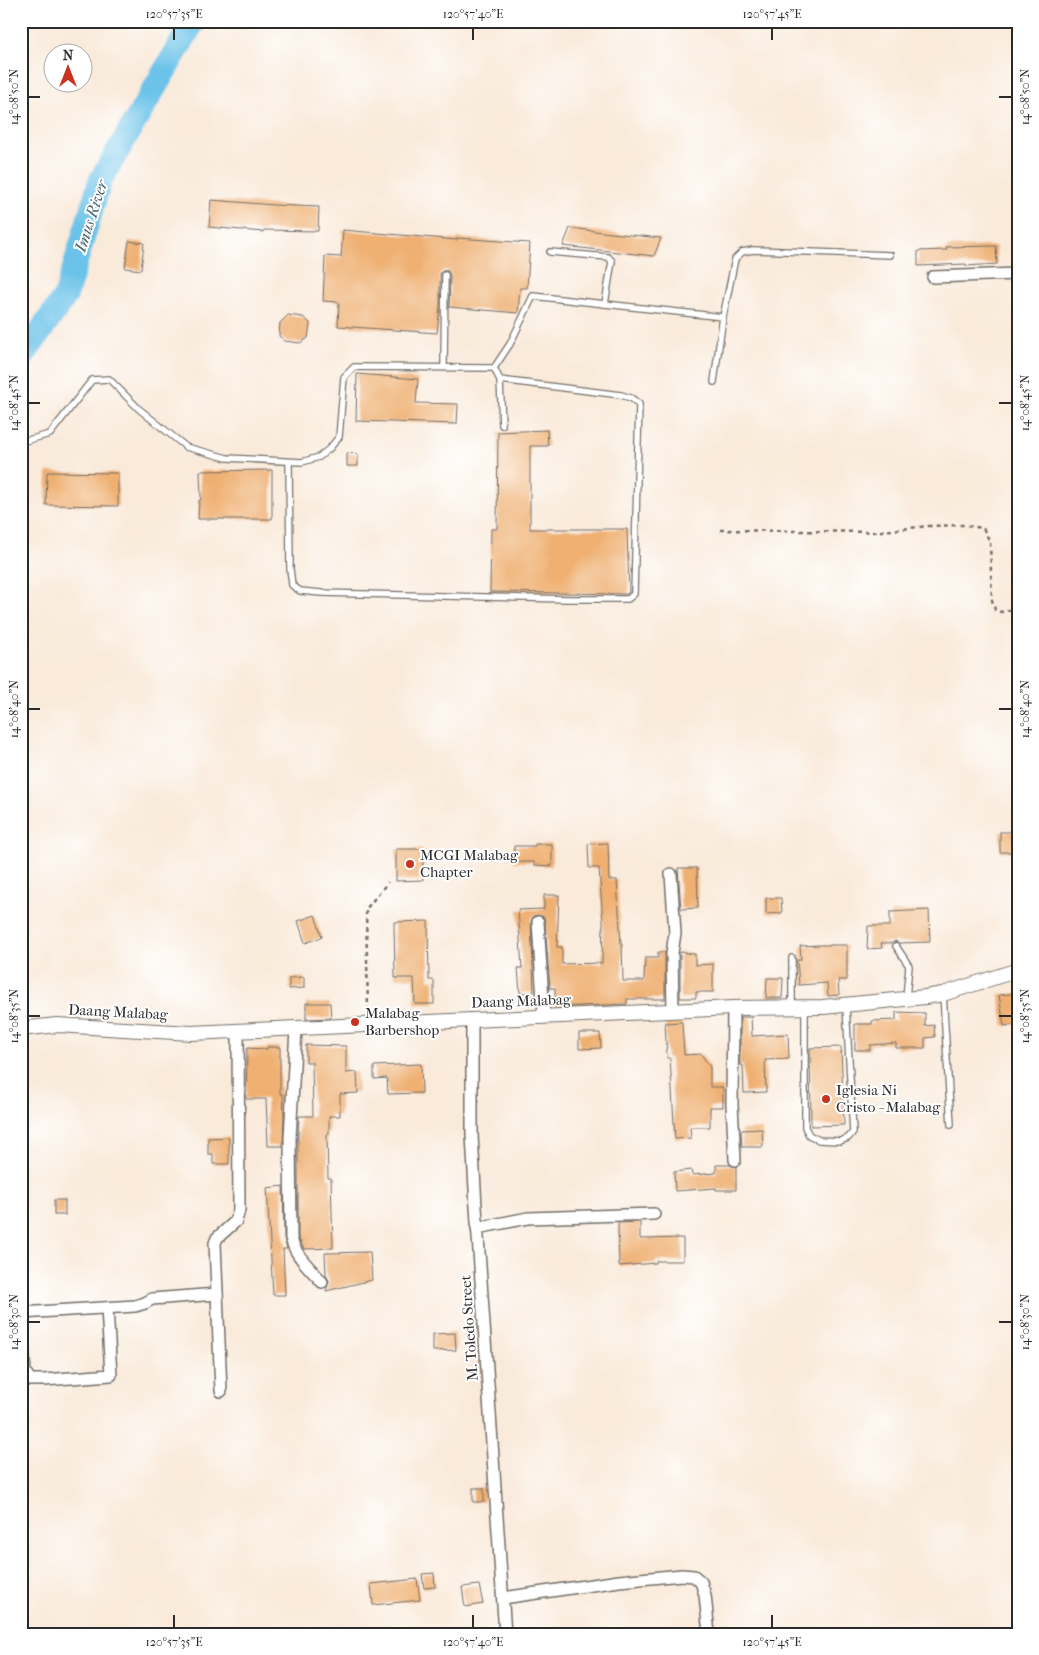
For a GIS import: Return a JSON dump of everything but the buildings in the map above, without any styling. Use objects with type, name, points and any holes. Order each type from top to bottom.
[{"type":"street","points":[[933,277],[1018,274]]},
{"type":"street","points":[[671,874],[675,933],[672,953],[673,1011]]},
{"type":"street","points":[[538,922],[544,1016]]},
{"type":"street","name":"Daang Malabag","points":[[21,1029],[57,1025],[191,1033],[733,1008],[799,1008],[846,1005],[943,994],[1018,970]]},
{"type":"street","points":[[733,1008],[732,1105],[735,1160]]},
{"type":"street","name":"M. Toledo Street","points":[[472,1019],[472,1135],[505,1634]]},
{"type":"street","points":[[296,1029],[290,1138],[291,1238],[293,1247],[322,1282]]},
{"type":"street","points":[[221,1391],[215,1243],[236,1220],[239,1210],[238,1031]]},
{"type":"street","points":[[477,1228],[528,1218],[654,1214]]},
{"type":"street","points":[[21,1313],[135,1306],[152,1299],[217,1294]]},
{"type":"street","points":[[21,1324],[25,1372],[30,1380],[111,1375],[107,1308]]},
{"type":"street","points":[[503,1598],[619,1581],[682,1575],[694,1576],[701,1582],[703,1588],[709,1634]]},
{"type":"lane","points":[[714,382],[723,317],[735,259],[742,252],[753,250],[890,255]]},
{"type":"lane","points":[[550,252],[608,257],[612,261],[605,304]]},
{"type":"lane","points":[[444,366],[445,275]]},
{"type":"lane","points":[[494,368],[510,344],[533,296],[723,317]]},
{"type":"lane","points":[[21,442],[50,434],[92,380],[109,379],[139,409],[186,447],[227,458],[302,462],[319,457],[339,437],[344,377],[354,366],[494,368]]},
{"type":"lane","points":[[494,368],[500,380],[502,424]]},
{"type":"lane","points":[[289,462],[290,569],[292,585],[300,591],[547,599],[632,598],[634,594],[639,404],[621,394],[500,380]]},
{"type":"lane","points":[[896,946],[908,966],[906,999]]},
{"type":"lane","points":[[792,958],[799,1008],[805,1127],[809,1135],[819,1140],[840,1141],[848,1138],[853,1132],[846,1005]]},
{"type":"lane","points":[[943,994],[951,1125]]},
{"type":"path","points":[[720,530],[873,532],[928,526],[962,525],[984,528],[990,542],[992,600],[995,610],[1001,612],[1018,608]]},
{"type":"path","points":[[368,1025],[366,909],[388,882]]},
{"type":"waterway","name":"Imus River","points":[[21,359],[66,295],[100,181],[194,21]]},
{"type":"place","name":"MCGI Malabag Chapter","points":[[410,864]]},
{"type":"place","name":"Malabag Barbershop","points":[[355,1022]]},
{"type":"place","name":"Iglesia Ni Cristo - Malabag","points":[[826,1099]]}]
